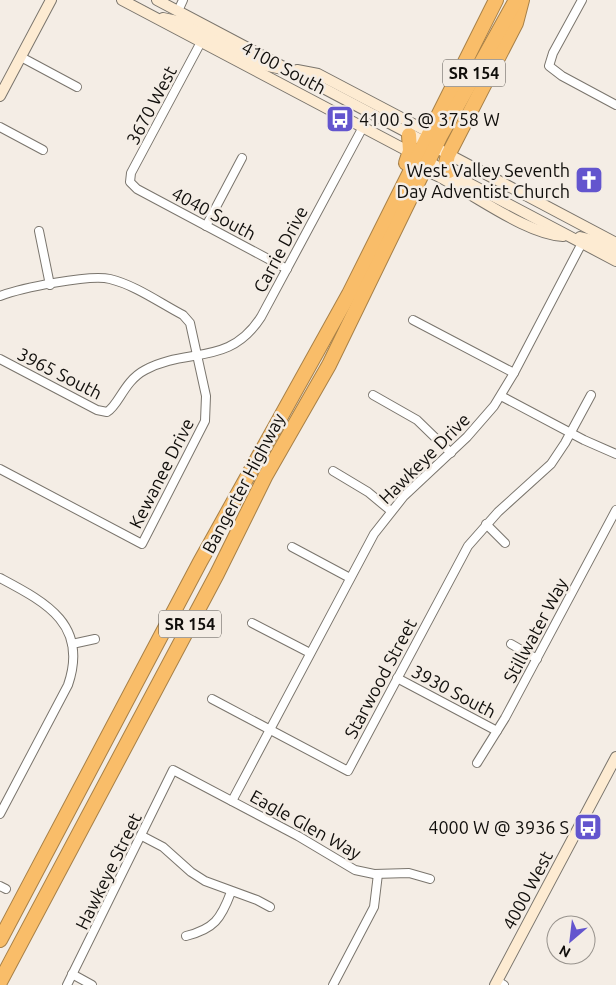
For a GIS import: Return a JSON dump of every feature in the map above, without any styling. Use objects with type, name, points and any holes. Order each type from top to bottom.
[{"type":"highway","name":"Bangerter Highway","points":[[0,982],[217,574],[266,475],[349,325],[426,149],[496,0]]},
{"type":"highway","name":"Bangerter Highway","points":[[0,940],[200,562],[332,326],[407,176],[426,149],[516,0]]},
{"type":"highway","points":[[449,171],[446,163],[448,155],[516,23],[522,0]]},
{"type":"highway","points":[[266,475],[267,460],[329,346],[334,309],[343,286],[426,149],[409,135]]},
{"type":"main road","points":[[0,96],[51,0]]},
{"type":"main road","name":"4100 South","points":[[122,0],[362,126],[448,155],[616,243]]},
{"type":"main road","name":"4100 South","points":[[156,0],[289,69],[409,135]]},
{"type":"main road","points":[[150,15],[177,21],[259,64],[318,74],[541,232],[583,237],[616,251]]},
{"type":"main road","name":"4100 South","points":[[426,149],[449,171],[616,261]]},
{"type":"main road","name":"4000 West","points":[[499,984],[616,756]]},
{"type":"street","points":[[178,11],[183,0]]},
{"type":"street","points":[[582,0],[553,53],[549,66],[562,76],[616,105]]},
{"type":"street","name":"3670 West","points":[[130,182],[131,173],[201,42]]},
{"type":"street","points":[[21,57],[77,87]]},
{"type":"street","name":"Carrie Drive","points":[[106,412],[112,408],[128,383],[142,372],[159,365],[226,349],[250,332],[261,317],[362,126]]},
{"type":"street","points":[[0,127],[44,150]]},
{"type":"street","points":[[206,226],[242,158]]},
{"type":"street","name":"4040 South","points":[[130,182],[137,190],[287,269]]},
{"type":"street","points":[[39,231],[50,285]]},
{"type":"street","name":"Hawkeye Drive","points":[[232,801],[374,534],[391,510],[481,423],[501,396],[582,243]]},
{"type":"street","name":"Kewanee Drive","points":[[0,296],[94,277],[120,282],[187,318],[190,323],[206,396],[205,421],[142,544],[0,469]]},
{"type":"street","points":[[413,320],[514,373]]},
{"type":"street","name":"3965 South","points":[[0,359],[97,410],[106,412]]},
{"type":"street","points":[[373,395],[417,420],[451,453]]},
{"type":"street","name":"Starwood Street","points":[[270,729],[348,771],[463,554],[486,524],[546,470],[570,433],[591,395]]},
{"type":"street","points":[[501,396],[570,433],[616,454]]},
{"type":"street","points":[[333,471],[368,492],[391,510]]},
{"type":"street","name":"Stillwater Way","points":[[477,763],[537,658],[616,510]]},
{"type":"street","points":[[486,524],[505,543]]},
{"type":"street","points":[[292,547],[350,578]]},
{"type":"street","points":[[0,578],[50,607],[64,624],[72,644],[73,661],[68,685],[0,814]]},
{"type":"street","points":[[252,623],[310,653]]},
{"type":"street","points":[[72,644],[95,639]]},
{"type":"street","points":[[511,644],[537,658]]},
{"type":"street","name":"3930 South","points":[[397,678],[496,731]]},
{"type":"street","points":[[212,698],[270,729]]},
{"type":"street","name":"Eagle Glen Way","points":[[173,770],[308,841],[346,866],[359,872],[378,874],[403,872],[430,879]]},
{"type":"street","name":"Hawkeye Street","points":[[67,985],[173,770]]},
{"type":"street","points":[[0,792],[9,797]]},
{"type":"street","points":[[142,836],[162,847],[198,877],[270,907]]},
{"type":"street","points":[[333,985],[374,907],[378,874]]},
{"type":"street","points":[[186,936],[204,931],[215,922],[224,909],[231,892]]},
{"type":"street","points":[[72,974],[92,985]]},
{"type":"place","name":"4100 S @ 3758 W","points":[[340,119]]},
{"type":"place","name":"West Valley Seventh Day Adventist Church","points":[[589,180]]},
{"type":"place","name":"4000 W @ 3936 S","points":[[588,827]]}]
